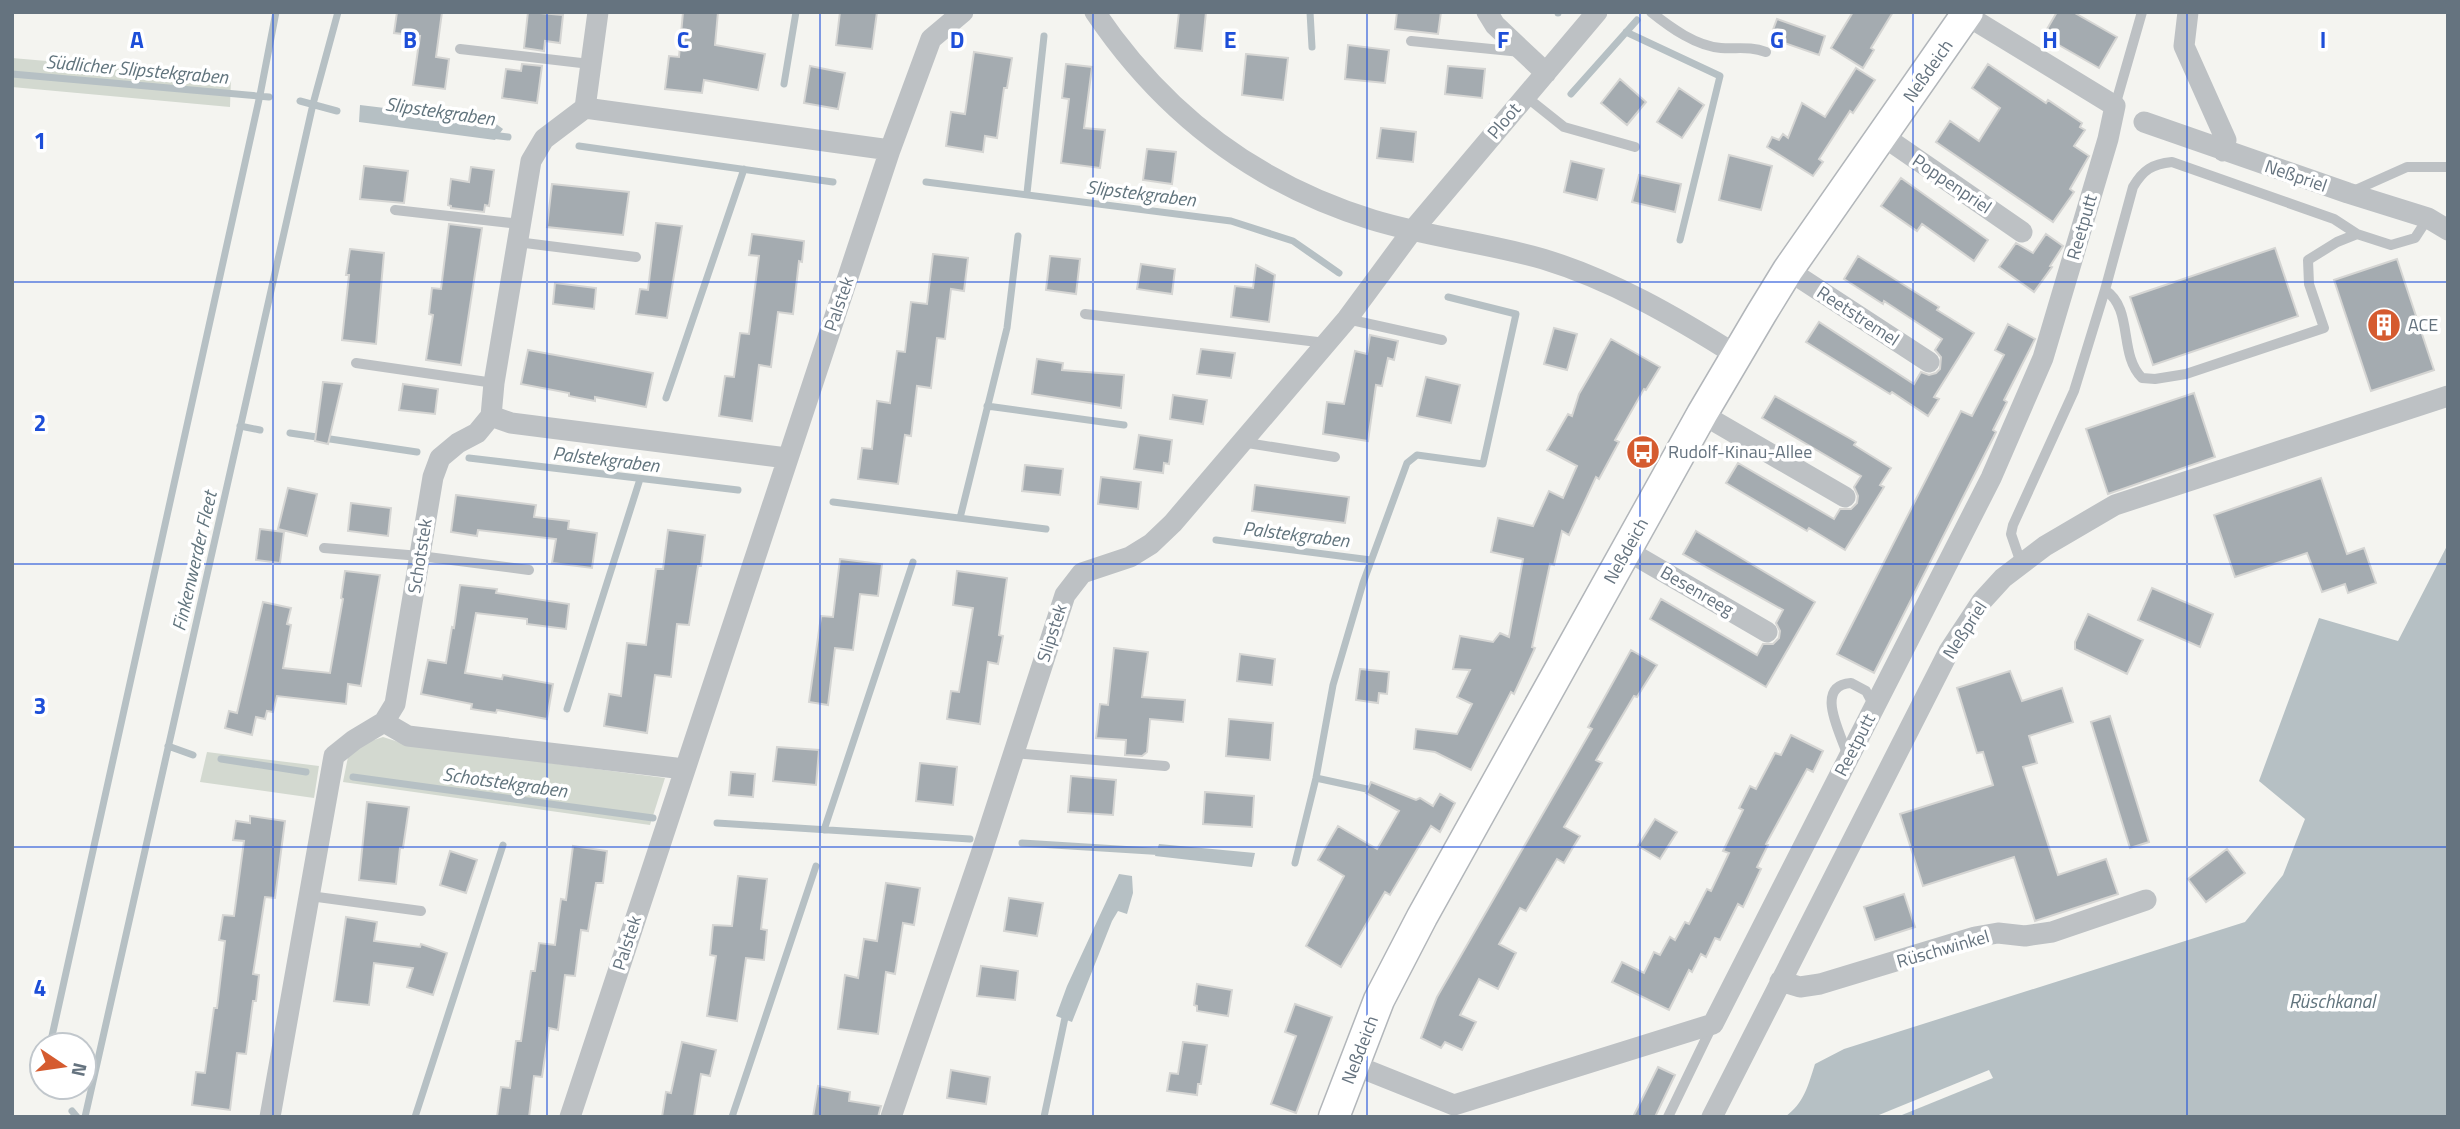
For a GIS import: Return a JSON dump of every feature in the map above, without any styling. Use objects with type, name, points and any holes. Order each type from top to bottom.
[{"type":"street","points":[[585,108],[598,12]]},
{"type":"street","points":[[1095,12],[1139,70],[1168,101],[1237,158],[1283,184],[1342,209],[1412,230],[1477,242],[1545,260],[1598,280],[1662,310],[1736,355]]},
{"type":"street","points":[[1487,12],[1495,25],[1546,73]]},
{"type":"street","name":"Ploot","points":[[1412,230],[1597,12]]},
{"type":"street","points":[[2188,12],[2184,46],[2226,140],[2223,151]]},
{"type":"street","points":[[1967,14],[2115,106]]},
{"type":"street","name":"Neßdeich","points":[[1334,1117],[1379,1000],[1702,414],[1788,270],[1967,14]]},
{"type":"street","name":"Palstek","points":[[570,1117],[890,150],[931,39],[951,19]]},
{"type":"street","name":"Reetputt","points":[[1713,1024],[1991,478],[2032,383],[2064,291],[2115,106]]},
{"type":"street","points":[[787,458],[511,423],[491,416],[494,383],[531,162],[544,139],[585,108],[890,150]]},
{"type":"street","name":"Neßpriel","points":[[2144,122],[2223,151],[2428,218],[2448,230]]},
{"type":"street","name":"Poppenpriel","points":[[1883,136],[2022,232]]},
{"type":"street","name":"Slipstek","points":[[891,1117],[1065,595],[1082,573],[1130,557],[1151,544],[1172,523],[1347,319],[1412,230]]},
{"type":"street","name":"Reetstremel","points":[[1788,270],[1929,362]]},
{"type":"street","name":"Neßpriel","points":[[1712,1117],[1949,651],[1982,601],[2003,578],[2045,546],[2115,505],[2448,396]]},
{"type":"street","points":[[1702,414],[1845,497]]},
{"type":"street","name":"Schotstek","points":[[384,722],[396,705],[433,477],[440,458],[458,443],[477,433],[491,416]]},
{"type":"street","name":"Besenreeg","points":[[1626,550],[1767,632]]},
{"type":"street","points":[[270,1117],[334,756],[384,722],[408,736],[684,769]]},
{"type":"street","name":"Rüschwinkel","points":[[1780,981],[1800,987],[1820,984],[1975,937],[1998,933],[2025,936],[2052,932],[2146,900]]},
{"type":"street","points":[[1354,1065],[1454,1105],[1713,1024]]},
{"type":"lane","points":[[1651,12],[1691,39],[1720,48],[1752,47],[1766,52]]},
{"type":"lane","points":[[2115,106],[2142,12]]},
{"type":"lane","points":[[1411,41],[1524,52]]},
{"type":"lane","points":[[460,49],[590,64]]},
{"type":"lane","points":[[1525,96],[1564,127],[1635,147]]},
{"type":"lane","points":[[2021,563],[2011,534],[2013,525],[2074,391],[2133,187],[2141,174],[2155,164],[2172,162],[2334,219],[2357,234],[2391,245],[2415,238],[2428,218]]},
{"type":"lane","points":[[2348,193],[2407,167],[2447,166]]},
{"type":"lane","points":[[395,210],[635,257]]},
{"type":"lane","points":[[2105,290],[2116,297],[2120,307],[2133,369],[2142,378],[2155,380],[2186,374],[2324,328],[2309,284],[2308,260],[2337,242],[2357,234]]},
{"type":"lane","points":[[1085,314],[1326,344]]},
{"type":"lane","points":[[1347,319],[1442,340]]},
{"type":"lane","points":[[356,363],[494,383]]},
{"type":"lane","points":[[1241,442],[1335,457]]},
{"type":"lane","points":[[324,548],[420,556],[529,570]]},
{"type":"lane","points":[[1848,758],[1832,711],[1832,696],[1839,686],[1851,683],[1866,691],[1874,706]]},
{"type":"lane","points":[[1014,753],[1165,766]]},
{"type":"lane","points":[[310,895],[421,911]]},
{"type":"lane","points":[[1668,1117],[1713,1024]]},
{"type":"shaded area","points":[[12,58],[231,77],[230,107],[12,87]]},
{"type":"shaded area","points":[[383,737],[405,744],[665,778],[650,825],[343,782],[349,752],[359,745]]},
{"type":"shaded area","points":[[207,752],[319,766],[314,798],[200,782]]},
{"type":"water","points":[[360,105],[492,121],[503,129],[495,140],[359,122]]},
{"type":"water","name":"Rüschkanal","points":[[2448,544],[2448,1117],[1785,1117],[1801,1100],[1815,1064],[1844,1049],[2245,922],[2283,875],[2305,819],[2259,781],[2319,618],[2398,641]]},
{"type":"water","points":[[1159,844],[1255,853],[1252,867],[1155,856]]},
{"type":"water","points":[[1119,874],[1132,876],[1133,893],[1127,914],[1118,911],[1112,921],[1072,1022],[1056,1016],[1067,986]]},
{"type":"pier","points":[[1989,1070],[1993,1078],[1897,1117],[1874,1117]]},
{"type":"building","points":[[397,12],[442,12],[436,57],[449,59],[445,89],[413,85],[420,36],[394,33]]},
{"type":"building","points":[[528,12],[563,15],[560,43],[545,41],[544,51],[524,48]]},
{"type":"building","points":[[683,12],[718,12],[715,45],[765,54],[758,90],[704,80],[702,93],[665,89],[669,56],[679,57]]},
{"type":"building","points":[[840,12],[877,12],[872,49],[836,45]]},
{"type":"building","points":[[1179,12],[1206,12],[1202,51],[1175,48]]},
{"type":"building","points":[[1397,12],[1441,12],[1438,34],[1395,29]]},
{"type":"building","points":[[1853,12],[1893,12],[1871,48],[1874,50],[1863,68],[1831,48]]},
{"type":"building","points":[[2057,12],[2073,12],[2117,37],[2099,68],[2043,36]]},
{"type":"building","points":[[1777,19],[1825,36],[1819,55],[1770,38]]},
{"type":"building","points":[[1348,45],[1389,50],[1385,83],[1345,79]]},
{"type":"building","points":[[974,52],[1012,58],[1007,88],[1004,88],[997,138],[985,136],[983,152],[946,146],[951,112],[965,114]]},
{"type":"building","points":[[1246,54],[1288,58],[1283,100],[1242,95]]},
{"type":"building","points":[[522,64],[542,66],[537,103],[502,98],[506,69],[521,71]]},
{"type":"building","points":[[1066,64],[1092,67],[1084,128],[1105,130],[1100,168],[1061,163],[1069,99],[1062,98]]},
{"type":"building","points":[[1988,64],[2046,103],[2048,100],[2082,123],[2080,127],[2085,130],[2074,146],[2089,156],[2070,189],[2074,192],[2053,222],[1936,142],[1950,121],[1979,141],[2000,108],[1972,88]]},
{"type":"building","points":[[810,66],[845,73],[838,109],[804,103]]},
{"type":"building","points":[[1448,66],[1485,69],[1482,98],[1445,94]]},
{"type":"building","points":[[1856,68],[1875,80],[1853,113],[1850,111],[1819,159],[1823,162],[1813,176],[1767,147],[1772,137],[1779,140],[1783,134],[1788,138],[1802,103],[1825,117]]},
{"type":"building","points":[[1620,79],[1646,102],[1627,125],[1601,103]]},
{"type":"building","points":[[1679,88],[1704,105],[1682,138],[1657,122]]},
{"type":"building","points":[[1381,128],[1416,132],[1413,162],[1377,158]]},
{"type":"building","points":[[1147,149],[1176,152],[1172,184],[1143,180]]},
{"type":"building","points":[[1729,155],[1772,166],[1761,210],[1719,200]]},
{"type":"building","points":[[1571,161],[1604,169],[1597,200],[1564,192]]},
{"type":"building","points":[[364,166],[408,171],[404,203],[360,199]]},
{"type":"building","points":[[471,167],[494,170],[489,206],[485,205],[484,212],[451,208],[448,205],[451,179],[469,182]]},
{"type":"building","points":[[1639,175],[1681,184],[1675,212],[1632,202]]},
{"type":"building","points":[[1901,178],[1988,240],[1974,261],[1922,224],[1917,231],[1881,206]]},
{"type":"building","points":[[552,184],[629,192],[623,235],[547,227]]},
{"type":"building","points":[[656,223],[682,226],[667,318],[636,314],[640,289],[648,290]]},
{"type":"building","points":[[449,224],[482,228],[461,365],[426,360],[433,315],[429,314],[432,288],[441,289]]},
{"type":"building","points":[[752,234],[804,241],[793,314],[778,312],[771,367],[759,365],[752,421],[719,416],[725,376],[734,377],[740,333],[749,334],[759,256],[749,255]]},
{"type":"building","points":[[2046,234],[2063,246],[2034,292],[1999,267],[2016,243],[2033,253]]},
{"type":"building","points":[[2275,248],[2298,316],[2153,365],[2130,297]]},
{"type":"building","points":[[350,249],[384,253],[376,344],[342,340]]},
{"type":"building","points":[[933,254],[968,258],[964,291],[951,289],[945,339],[937,338],[931,388],[917,386],[911,436],[905,435],[898,484],[858,479],[862,448],[872,449],[877,401],[890,403],[897,351],[905,352],[911,302],[927,304]]},
{"type":"building","points":[[1050,256],[1080,259],[1076,294],[1046,290]]},
{"type":"building","points":[[1858,256],[1939,307],[1937,310],[1974,333],[1934,397],[1939,399],[1928,416],[1806,342],[1819,322],[1914,384],[1921,372],[1929,375],[1940,369],[1941,357],[1935,350],[1942,339],[1884,301],[1883,304],[1844,279]]},
{"type":"building","name":"ACE","points":[[2397,259],[2434,370],[2371,391],[2334,280]]},
{"type":"building","points":[[1141,264],[1175,269],[1172,294],[1137,289]]},
{"type":"building","points":[[1256,265],[1275,275],[1269,322],[1231,317],[1235,286],[1253,288]]},
{"type":"building","points":[[555,283],[596,288],[594,309],[553,304]]},
{"type":"building","points":[[2008,324],[2035,339],[2004,400],[2007,402],[1993,430],[1996,432],[1874,673],[1837,654],[1961,411],[1972,416],[2004,355],[1995,350]]},
{"type":"building","points":[[1554,328],[1577,334],[1567,370],[1544,364]]},
{"type":"building","points":[[1370,335],[1398,341],[1394,360],[1388,358],[1382,386],[1376,385],[1368,441],[1323,434],[1327,402],[1344,404],[1355,351],[1367,354]]},
{"type":"building","points":[[1611,339],[1660,367],[1615,440],[1619,442],[1599,479],[1596,477],[1569,535],[1562,531],[1554,565],[1550,564],[1532,647],[1535,648],[1514,694],[1511,692],[1471,770],[1435,752],[1414,749],[1416,729],[1457,734],[1472,704],[1457,697],[1470,670],[1453,669],[1460,636],[1493,642],[1500,633],[1509,637],[1523,559],[1491,552],[1498,518],[1533,526],[1549,491],[1563,498],[1577,466],[1547,450],[1568,414],[1572,416],[1579,394]]},
{"type":"building","points":[[1201,349],[1235,353],[1231,378],[1197,374]]},
{"type":"building","points":[[528,350],[653,373],[646,407],[595,397],[595,401],[521,384]]},
{"type":"building","points":[[1037,359],[1063,363],[1062,370],[1124,375],[1121,408],[1032,394]]},
{"type":"building","points":[[1426,377],[1460,385],[1451,423],[1417,416]]},
{"type":"building","points":[[323,382],[342,384],[328,444],[315,441]]},
{"type":"building","points":[[403,384],[438,389],[435,414],[399,410]]},
{"type":"building","points":[[2194,393],[2215,457],[2108,494],[2086,429]]},
{"type":"building","points":[[1173,395],[1207,400],[1203,424],[1170,419]]},
{"type":"building","points":[[1775,396],[1856,442],[1854,445],[1891,468],[1880,485],[1884,487],[1845,550],[1726,483],[1738,463],[1834,519],[1840,509],[1851,509],[1857,503],[1858,496],[1854,487],[1861,476],[1762,418]]},
{"type":"building","points":[[1139,435],[1172,440],[1169,464],[1164,463],[1163,473],[1134,469]]},
{"type":"building","points":[[1025,465],[1063,469],[1060,495],[1022,491]]},
{"type":"building","points":[[1101,477],[1141,482],[1138,509],[1098,504]]},
{"type":"building","points":[[2321,478],[2347,554],[2364,548],[2376,583],[2348,593],[2345,584],[2322,592],[2307,553],[2235,577],[2214,515]]},
{"type":"building","points":[[1255,485],[1349,497],[1345,523],[1252,511]]},
{"type":"building","points":[[288,488],[317,494],[307,536],[278,529]]},
{"type":"building","points":[[456,495],[536,505],[534,517],[569,521],[568,529],[597,533],[592,568],[552,563],[556,539],[478,530],[477,536],[451,532]]},
{"type":"building","points":[[351,503],[391,508],[388,536],[348,531]]},
{"type":"building","points":[[260,529],[284,532],[280,563],[256,560]]},
{"type":"building","points":[[668,530],[705,535],[689,625],[677,624],[671,677],[655,675],[647,733],[604,726],[609,694],[621,696],[627,643],[646,645],[656,569],[663,569]]},
{"type":"building","points":[[1696,531],[1815,602],[1766,687],[1650,619],[1661,599],[1757,655],[1763,644],[1773,644],[1779,638],[1780,631],[1776,623],[1783,610],[1683,554]]},
{"type":"building","points":[[840,559],[882,564],[878,596],[860,594],[853,650],[835,648],[828,705],[809,702],[821,616],[833,617]]},
{"type":"building","points":[[345,571],[380,575],[361,686],[348,684],[346,704],[277,696],[273,712],[267,711],[265,719],[256,717],[252,735],[225,728],[229,711],[237,713],[263,602],[291,608],[287,624],[291,625],[283,668],[330,673]]},
{"type":"building","points":[[957,571],[1007,578],[998,664],[988,662],[980,724],[947,719],[951,691],[959,692],[973,608],[953,605]]},
{"type":"building","points":[[460,585],[497,589],[496,593],[569,604],[566,629],[527,624],[527,619],[476,613],[465,673],[502,679],[503,675],[553,684],[547,719],[497,710],[496,713],[471,709],[472,704],[421,694],[428,660],[446,663]]},
{"type":"building","points":[[2152,588],[2213,614],[2200,647],[2138,620]]},
{"type":"building","points":[[2088,614],[2143,640],[2127,674],[2075,649],[2075,642]]},
{"type":"building","points":[[1114,648],[1148,652],[1142,697],[1185,700],[1183,722],[1150,719],[1147,752],[1142,756],[1125,755],[1126,740],[1096,738],[1100,704],[1108,705]]},
{"type":"building","points":[[1631,650],[1657,665],[1637,697],[1634,696],[1596,760],[1602,763],[1564,827],[1580,836],[1564,863],[1557,859],[1526,911],[1520,908],[1499,944],[1516,953],[1498,989],[1479,979],[1460,1015],[1476,1022],[1462,1050],[1445,1042],[1441,1048],[1421,1038],[1437,997],[1592,729],[1588,727]]},
{"type":"building","points":[[1240,654],[1275,659],[1272,685],[1237,681]]},
{"type":"building","points":[[1360,669],[1389,672],[1387,694],[1379,693],[1378,703],[1356,700]]},
{"type":"building","points":[[2010,671],[2022,701],[2062,688],[2073,722],[2029,736],[2037,763],[2023,767],[2058,875],[2106,859],[2118,894],[2035,921],[2014,857],[1923,886],[1900,814],[1993,785],[1983,752],[1977,753],[1957,688]]},
{"type":"building","points":[[2110,716],[2149,842],[2130,848],[2091,722]]},
{"type":"building","points":[[1229,719],[1273,723],[1270,760],[1226,756]]},
{"type":"building","points":[[1791,735],[1823,751],[1813,772],[1807,769],[1766,844],[1768,845],[1757,867],[1761,869],[1743,907],[1738,904],[1720,940],[1715,938],[1706,957],[1701,954],[1692,972],[1689,970],[1669,1010],[1612,982],[1622,962],[1644,973],[1654,952],[1660,955],[1670,937],[1675,940],[1685,922],[1689,924],[1707,889],[1711,891],[1729,853],[1723,851],[1743,810],[1739,808],[1750,786],[1756,789],[1775,753],[1781,755]]},
{"type":"building","points":[[777,747],[819,750],[816,785],[773,781]]},
{"type":"building","points":[[920,763],[957,767],[953,805],[916,801]]},
{"type":"building","points":[[731,772],[755,774],[753,797],[729,795]]},
{"type":"building","points":[[1071,776],[1116,780],[1113,815],[1068,812]]},
{"type":"building","points":[[1371,782],[1416,800],[1420,798],[1433,806],[1440,794],[1455,803],[1440,832],[1431,826],[1390,895],[1385,892],[1341,967],[1306,946],[1344,876],[1318,860],[1338,826],[1377,849],[1399,811],[1366,793]]},
{"type":"building","points":[[1205,792],[1254,796],[1252,827],[1203,824]]},
{"type":"building","points":[[367,802],[409,807],[396,884],[359,880]]},
{"type":"building","points":[[250,816],[285,821],[275,898],[265,897],[253,974],[259,975],[256,1001],[253,1001],[246,1054],[237,1053],[230,1110],[192,1105],[196,1072],[205,1073],[214,1008],[217,1008],[225,941],[219,940],[223,915],[234,916],[244,841],[233,840],[236,821],[250,823]]},
{"type":"building","points":[[1655,819],[1677,832],[1660,859],[1638,846]]},
{"type":"building","points":[[573,846],[607,851],[603,883],[596,883],[588,931],[581,930],[575,976],[565,975],[558,1030],[549,1028],[542,1077],[534,1076],[529,1117],[497,1117],[501,1087],[510,1088],[516,1041],[521,1041],[531,971],[535,971],[539,943],[555,945],[561,899],[566,900]]},
{"type":"building","points":[[2227,849],[2245,873],[2206,902],[2188,879]]},
{"type":"building","points":[[450,851],[477,860],[466,893],[440,885]]},
{"type":"building","points":[[738,876],[767,879],[761,929],[767,930],[764,960],[746,958],[737,1021],[707,1016],[716,956],[710,955],[713,925],[732,926]]},
{"type":"building","points":[[886,883],[920,888],[914,925],[903,923],[895,974],[886,972],[878,1034],[838,1029],[845,975],[858,978],[864,939],[877,941]]},
{"type":"building","points":[[1904,894],[1915,927],[1875,940],[1864,907]]},
{"type":"building","points":[[1009,898],[1043,903],[1037,936],[1004,931]]},
{"type":"building","points":[[346,917],[377,922],[374,941],[420,947],[421,944],[447,953],[433,995],[407,987],[413,968],[374,963],[369,1005],[334,1001]]},
{"type":"building","points":[[981,966],[1018,971],[1015,1000],[977,996]]},
{"type":"building","points":[[1197,984],[1232,990],[1228,1016],[1197,1011],[1197,1006],[1194,1005]]},
{"type":"building","points":[[1295,1004],[1332,1017],[1296,1113],[1271,1104],[1296,1036],[1285,1032]]},
{"type":"building","points":[[682,1042],[716,1050],[710,1076],[701,1074],[694,1117],[662,1117],[666,1092],[671,1093]]},
{"type":"building","points":[[1183,1042],[1207,1045],[1197,1095],[1167,1091],[1170,1073],[1178,1074]]},
{"type":"building","points":[[1658,1067],[1675,1075],[1655,1117],[1633,1117]]},
{"type":"building","points":[[951,1070],[990,1077],[986,1104],[947,1098]]},
{"type":"building","points":[[818,1086],[850,1092],[849,1101],[881,1106],[878,1117],[813,1117]]},
{"type":"waterway","points":[[53,1031],[260,95],[276,12]]},
{"type":"waterway","name":"Finkenwerder Fleet","points":[[85,1117],[313,104],[338,12]]},
{"type":"waterway","points":[[784,84],[796,12]]},
{"type":"waterway","points":[[1310,12],[1312,47]]},
{"type":"waterway","points":[[1571,94],[1637,20]]},
{"type":"waterway","points":[[1626,32],[1720,76],[1680,240]]},
{"type":"waterway","points":[[1027,193],[1044,36]]},
{"type":"waterway","name":"Südlicher Slipstekgraben","points":[[12,74],[269,97]]},
{"type":"waterway","name":"Slipstekgraben","points":[[300,101],[337,111]]},
{"type":"waterway","name":"Slipstekgraben","points":[[491,135],[508,137]]},
{"type":"waterway","name":"Slipstekgraben","points":[[579,146],[833,182]]},
{"type":"waterway","points":[[666,398],[744,169]]},
{"type":"waterway","name":"Slipstekgraben","points":[[926,182],[1231,221],[1293,241],[1339,273]]},
{"type":"waterway","points":[[960,518],[1007,328],[1018,236]]},
{"type":"waterway","points":[[1295,863],[1316,778],[1333,685],[1363,583],[1407,463],[1417,455],[1483,464],[1516,314],[1448,297]]},
{"type":"waterway","points":[[987,406],[1124,425]]},
{"type":"waterway","name":"Palstekgraben","points":[[240,426],[260,430]]},
{"type":"waterway","name":"Palstekgraben","points":[[290,433],[417,452]]},
{"type":"waterway","name":"Palstekgraben","points":[[469,458],[738,490]]},
{"type":"waterway","points":[[567,709],[640,479]]},
{"type":"waterway","name":"Palstekgraben","points":[[833,502],[1046,529]]},
{"type":"waterway","name":"Palstekgraben","points":[[1216,540],[1371,560]]},
{"type":"waterway","points":[[824,830],[913,562]]},
{"type":"waterway","name":"Schotstekgraben","points":[[168,746],[193,755]]},
{"type":"waterway","name":"Schotstekgraben","points":[[221,759],[306,772]]},
{"type":"waterway","name":"Schotstekgraben","points":[[353,777],[653,818]]},
{"type":"waterway","points":[[1316,778],[1376,791]]},
{"type":"waterway","name":"Schotstekgraben","points":[[717,823],[970,839]]},
{"type":"waterway","name":"Schotstekgraben","points":[[1022,843],[1166,852]]},
{"type":"waterway","points":[[415,1117],[503,845]]},
{"type":"waterway","points":[[732,1117],[816,866]]},
{"type":"waterway","points":[[1044,1117],[1066,1013]]},
{"type":"waterway","points":[[72,1111],[77,1117]]},
{"type":"place","name":"ACE","points":[[2384,325]]},
{"type":"place","name":"Rudolf-Kinau-Allee","points":[[1643,452]]}]
